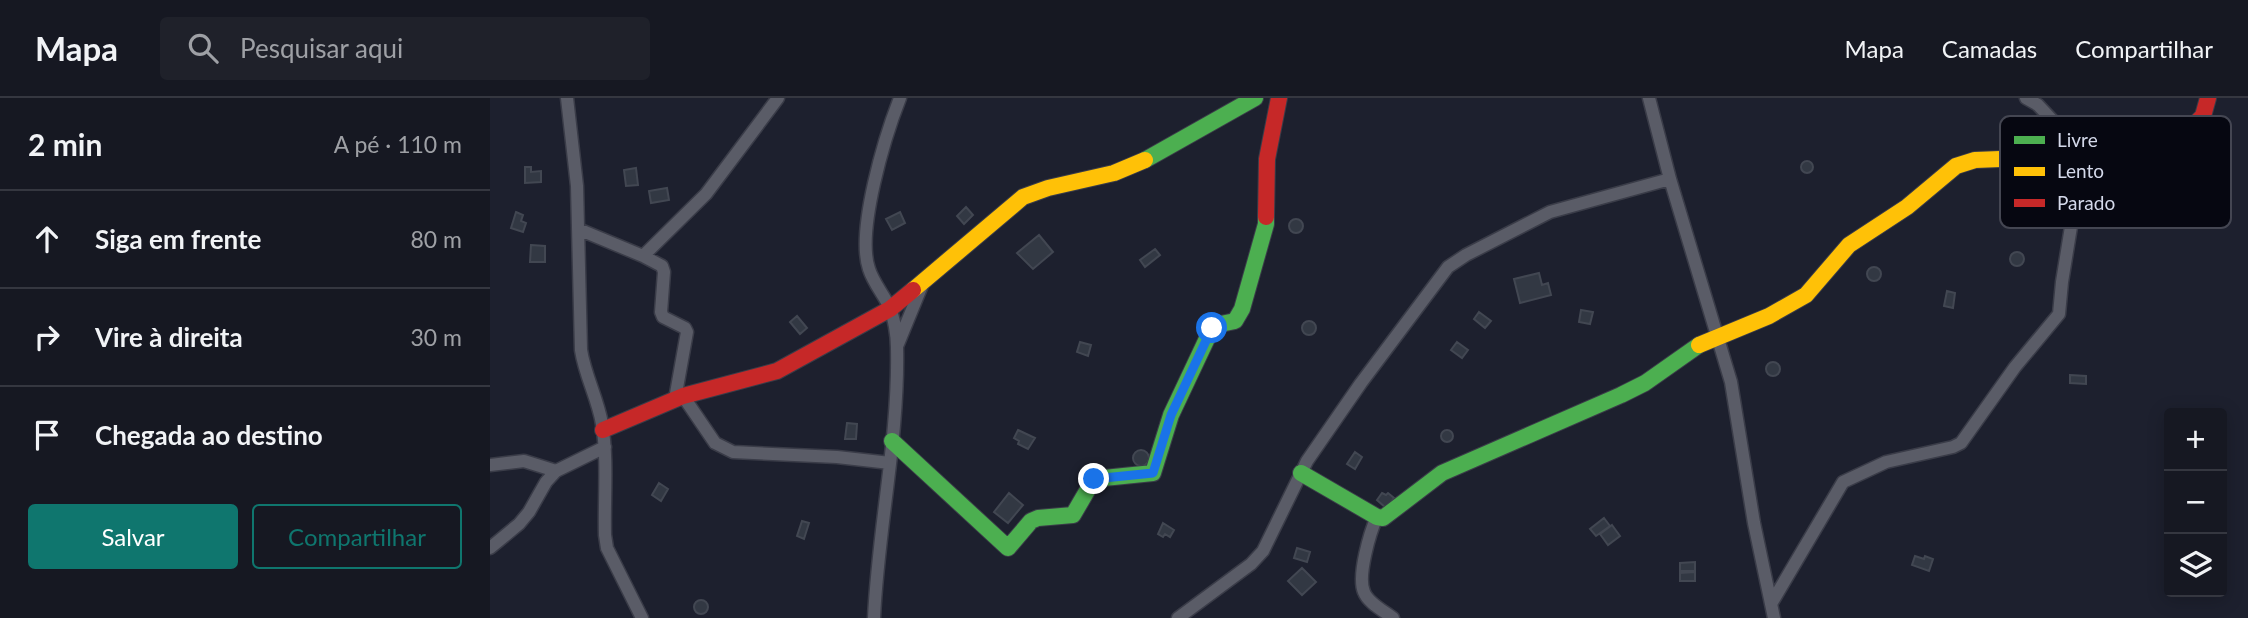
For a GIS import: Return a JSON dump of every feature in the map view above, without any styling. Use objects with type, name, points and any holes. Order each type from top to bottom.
[{"type":"street","points":[[567,98],[577,186],[581,350],[584,371],[603,430],[607,548],[642,618]]},
{"type":"street","points":[[643,256],[706,194],[778,98]]},
{"type":"street","points":[[874,618],[896,396],[897,344],[890,309],[869,269],[864,242],[890,124],[900,98]]},
{"type":"street","points":[[603,430],[679,398],[777,371],[890,309],[1023,197],[1039,190],[1122,170],[1143,162],[1255,98]]},
{"type":"street","points":[[892,441],[1008,548],[1031,521],[1073,515],[1094,479],[1153,473],[1171,415],[1212,328],[1235,321],[1242,309],[1266,224],[1267,159],[1279,98]]},
{"type":"street","points":[[1649,98],[1670,179],[1731,382],[1754,523],[1774,618]]},
{"type":"street","points":[[2025,98],[2038,105],[2048,116]]},
{"type":"street","points":[[2203,116],[2208,98]]},
{"type":"street","points":[[1301,473],[1383,518],[1442,472],[1621,395],[1644,383],[1698,346],[1769,316],[1806,295],[1849,245],[1907,207],[1956,166],[1975,160],[2000,159]]},
{"type":"street","points":[[1178,618],[1251,564],[1263,551],[1301,473],[1361,383],[1448,267],[1550,212],[1670,179]]},
{"type":"street","points":[[1771,604],[1843,482],[1886,462],[1961,443],[2015,367],[2059,314],[2071,228]]},
{"type":"street","points":[[578,229],[662,266],[664,272],[661,312],[663,317],[685,328],[687,332],[679,398],[715,443],[733,452],[837,457],[890,463]]},
{"type":"street","points":[[897,344],[923,283]]},
{"type":"street","points":[[490,548],[519,524],[556,471],[605,447]]},
{"type":"street","points":[[490,465],[524,461],[556,471]]},
{"type":"street","points":[[1377,517],[1369,540],[1362,581],[1368,599],[1393,618]]},
{"type":"building","points":[[1802,162],[1812,162],[1812,172],[1802,172]]},
{"type":"building","points":[[525,167],[531,167],[531,172],[541,171],[541,182],[525,183]]},
{"type":"building","points":[[636,168],[638,185],[626,186],[624,170]]},
{"type":"building","points":[[667,188],[669,200],[651,203],[649,191]]},
{"type":"building","points":[[966,207],[973,215],[964,224],[957,216]]},
{"type":"building","points":[[516,212],[523,215],[521,221],[526,223],[523,232],[511,228]]},
{"type":"building","points":[[900,212],[905,223],[892,230],[886,219]]},
{"type":"building","points":[[1296,219],[1301,221],[1301,231],[1296,233],[1291,231],[1289,226],[1291,221]]},
{"type":"building","points":[[1039,235],[1053,252],[1033,269],[1017,253]]},
{"type":"building","points":[[531,245],[545,246],[545,262],[530,262]]},
{"type":"building","points":[[1155,249],[1160,255],[1145,267],[1140,260]]},
{"type":"building","points":[[2017,252],[2022,254],[2022,264],[2017,266],[2012,264],[2010,259],[2012,254]]},
{"type":"building","points":[[1874,267],[1879,269],[1879,279],[1874,281],[1869,279],[1867,274],[1869,269]]},
{"type":"building","points":[[1539,273],[1542,285],[1548,283],[1551,295],[1520,303],[1514,279]]},
{"type":"building","points":[[1947,291],[1955,293],[1953,308],[1944,306]]},
{"type":"building","points":[[1581,310],[1593,312],[1590,324],[1579,322]]},
{"type":"building","points":[[1479,312],[1491,321],[1485,328],[1474,319]]},
{"type":"building","points":[[797,316],[807,328],[800,334],[790,322]]},
{"type":"building","points":[[1306,321],[1312,321],[1316,328],[1312,335],[1306,335],[1302,331],[1302,325]]},
{"type":"building","points":[[1080,342],[1091,345],[1088,356],[1077,352]]},
{"type":"building","points":[[1457,342],[1468,350],[1462,358],[1451,350]]},
{"type":"building","points":[[1770,362],[1776,362],[1780,369],[1776,376],[1770,376],[1766,372],[1766,366]]},
{"type":"building","points":[[2070,375],[2086,376],[2086,384],[2070,383]]},
{"type":"building","points":[[847,423],[857,424],[856,439],[845,439]]},
{"type":"building","points":[[1018,430],[1035,438],[1028,449],[1018,444],[1019,441],[1014,438]]},
{"type":"building","points":[[1447,430],[1453,436],[1447,442],[1441,436]]},
{"type":"building","points":[[1141,450],[1149,458],[1141,466],[1133,458]]},
{"type":"building","points":[[1355,452],[1362,457],[1355,469],[1347,464]]},
{"type":"building","points":[[659,483],[668,489],[661,501],[652,495]]},
{"type":"building","points":[[1009,493],[1023,505],[1008,523],[994,512]]},
{"type":"building","points":[[1382,493],[1388,493],[1394,498],[1386,508],[1377,500]]},
{"type":"building","points":[[1604,518],[1610,526],[1596,536],[1590,529]]},
{"type":"building","points":[[802,521],[809,523],[804,539],[797,536]]},
{"type":"building","points":[[1163,523],[1174,530],[1170,537],[1158,534]]},
{"type":"building","points":[[1612,525],[1620,536],[1608,545],[1600,534]]},
{"type":"building","points":[[1297,548],[1310,552],[1307,562],[1294,558]]},
{"type":"building","points":[[1915,556],[1933,559],[1929,571],[1912,565]]},
{"type":"building","points":[[1695,562],[1695,571],[1680,571],[1680,563]]},
{"type":"building","points":[[1302,568],[1316,582],[1302,595],[1288,581]]},
{"type":"building","points":[[1695,572],[1695,581],[1680,581],[1680,573]]},
{"type":"building","points":[[701,600],[706,602],[706,612],[701,614],[696,612],[694,607],[696,602]]},
{"type":"traffic: fast","points":[[1145,160],[1255,98]]},
{"type":"traffic: fast","points":[[892,441],[1008,548],[1031,521],[1073,515],[1094,479],[1153,473],[1171,415],[1212,328],[1235,321],[1242,309],[1266,217]]},
{"type":"traffic: fast","points":[[1301,473],[1383,518],[1442,473],[1621,395],[1645,383],[1699,345]]},
{"type":"traffic: slow","points":[[1699,345],[1769,316],[1806,295],[1849,245],[1907,207],[1956,166],[1975,160],[2000,159]]},
{"type":"traffic: slow","points":[[913,290],[1023,197],[1048,188],[1114,173],[1145,160]]},
{"type":"traffic: jam","points":[[1266,217],[1267,159],[1279,98]]},
{"type":"traffic: jam","points":[[2203,116],[2208,98]]},
{"type":"traffic: jam","points":[[603,430],[683,396],[777,371],[890,309],[913,290]]},
{"type":"route","points":[[1094,479],[1153,473],[1171,415],[1212,328]]}]
